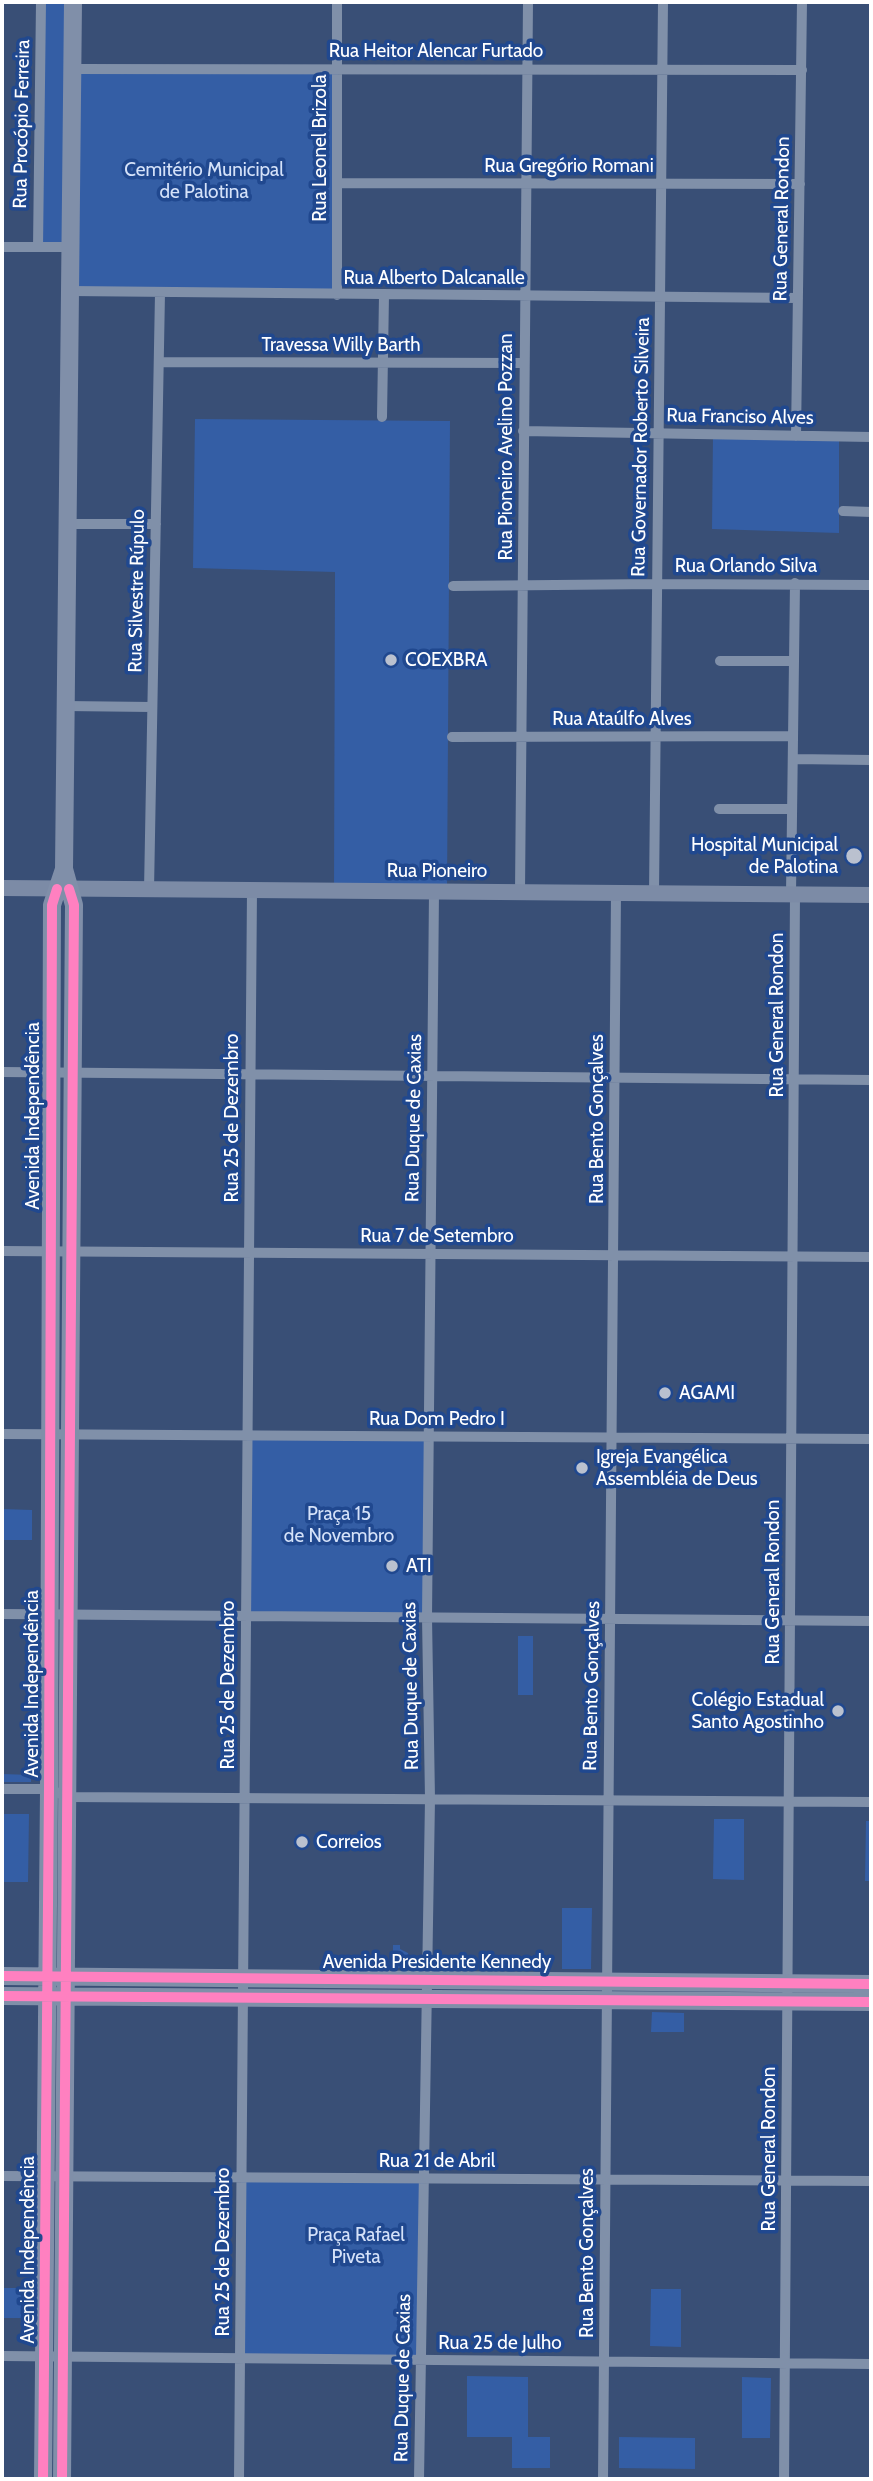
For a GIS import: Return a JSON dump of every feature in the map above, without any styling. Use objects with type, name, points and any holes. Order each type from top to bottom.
[{"type":"main road","points":[[63,889],[73,2]]},
{"type":"main road","name":"Avenida Independência","points":[[43,2479],[48,1977],[52,905],[63,889],[74,905],[62,2479]]},
{"type":"main road","points":[[48,1891],[68,1891]]},
{"type":"main road","name":"Avenida Presidente Kennedy","points":[[2,1976],[871,1984]]},
{"type":"main road","points":[[151,1978],[151,1997]]},
{"type":"main road","name":"Avenida Presidente Kennedy","points":[[2,1996],[871,2002]]},
{"type":"main road","points":[[47,2084],[66,2084]]},
{"type":"street","name":"Rua Procópio Ferreira","points":[[38,247],[41,2]]},
{"type":"street","name":"Rua Leonel Brizola","points":[[337,2],[337,295]]},
{"type":"street","name":"Rua Pioneiro Avelino Pozzan","points":[[520,892],[528,2]]},
{"type":"street","name":"Rua Governador Roberto Silveira","points":[[654,893],[663,2]]},
{"type":"street","name":"Rua General Rondon","points":[[796,436],[802,2]]},
{"type":"street","name":"Rua Heitor Alencar Furtado","points":[[71,69],[802,71]]},
{"type":"street","name":"Rua Gregório Romani","points":[[338,183],[800,184]]},
{"type":"street","points":[[2,247],[70,247]]},
{"type":"street","name":"Rua Alberto Dalcanalle","points":[[70,291],[799,299]]},
{"type":"street","name":"Rua Silvestre Rúpulo","points":[[149,890],[160,293]]},
{"type":"street","points":[[382,417],[384,295]]},
{"type":"street","name":"Travessa Willy Barth","points":[[159,362],[524,363]]},
{"type":"street","name":"Rua Franciso Alves","points":[[523,431],[871,437]]},
{"type":"street","points":[[844,511],[871,512]]},
{"type":"street","points":[[68,524],[156,524]]},
{"type":"street","name":"Rua General Rondon","points":[[784,2479],[795,583]]},
{"type":"street","name":"Rua Orlando Silva","points":[[453,586],[795,583],[871,585]]},
{"type":"street","points":[[720,661],[794,661]]},
{"type":"street","points":[[65,706],[152,707]]},
{"type":"street","name":"Rua Ataúlfo Alves","points":[[452,737],[793,736]]},
{"type":"street","points":[[793,760],[871,760]]},
{"type":"street","points":[[719,809],[792,809]]},
{"type":"street","name":"Rua Pioneiro","points":[[2,888],[871,895]]},
{"type":"street","name":"Rua 25 de Dezembro","points":[[239,2479],[252,890]]},
{"type":"street","name":"Rua Duque de Caxias","points":[[419,2479],[430,1799],[427,1617],[434,892]]},
{"type":"street","name":"Rua Bento Gonçalves","points":[[603,2479],[616,893]]},
{"type":"street","points":[[2,1072],[871,1080]]},
{"type":"street","name":"Rua 7 de Setembro","points":[[2,1251],[871,1257]]},
{"type":"street","name":"Rua Dom Pedro I","points":[[2,1434],[871,1439]]},
{"type":"street","points":[[2,1614],[871,1621]]},
{"type":"street","points":[[2,1789],[49,1789],[68,1797],[871,1802]]},
{"type":"street","name":"Rua 21 de Abril","points":[[2,2176],[871,2182]]},
{"type":"street","name":"Rua 25 de Julho","points":[[2,2356],[871,2364]]},
{"type":"green space","name":"Cemitério Municipal de Palotina","points":[[41,2],[73,2],[71,68],[338,68],[337,295],[70,291],[70,247],[38,247]]},
{"type":"green space","name":"COEXBRA","points":[[195,419],[450,421],[447,892],[334,891],[335,572],[193,568]]},
{"type":"green space","points":[[713,434],[839,436],[839,533],[712,529]]},
{"type":"green space","name":"Praça 15 de Novembro","points":[[247,1435],[429,1437],[427,1617],[246,1616]]},
{"type":"green space","points":[[2,1509],[32,1510],[32,1540],[2,1540]]},
{"type":"green space","points":[[518,1636],[533,1636],[533,1695],[518,1695]]},
{"type":"green space","points":[[2,1774],[31,1775],[31,1782],[2,1782]]},
{"type":"green space","points":[[2,1814],[29,1814],[28,1882],[2,1882]]},
{"type":"green space","points":[[714,1819],[744,1819],[744,1880],[713,1879]]},
{"type":"green space","points":[[866,1821],[871,1821],[871,1881],[865,1881]]},
{"type":"green space","points":[[562,1908],[592,1908],[591,1969],[562,1969]]},
{"type":"green space","points":[[393,1945],[400,1945],[400,1949],[408,1953],[410,1960],[399,1968],[385,1968],[393,1960]]},
{"type":"green space","points":[[652,2012],[684,2013],[684,2032],[651,2032]]},
{"type":"green space","name":"Praça Rafael Piveta","points":[[241,2178],[424,2179],[420,2360],[240,2359]]},
{"type":"green space","points":[[2,2288],[29,2288],[28,2318],[2,2318]]},
{"type":"green space","points":[[651,2289],[681,2289],[681,2347],[650,2346]]},
{"type":"green space","points":[[467,2376],[528,2377],[528,2437],[550,2437],[550,2468],[512,2468],[512,2437],[467,2437]]},
{"type":"green space","points":[[742,2377],[771,2378],[770,2438],[742,2438]]},
{"type":"green space","points":[[619,2437],[695,2438],[695,2469],[619,2468]]},
{"type":"cycle path","points":[[43,2479],[52,905],[57,889]]},
{"type":"cycle path","points":[[62,2479],[74,905],[69,889]]},
{"type":"cycle path","points":[[2,1976],[871,1984]]},
{"type":"cycle path","points":[[2,1996],[871,2002]]},
{"type":"place","name":"COEXBRA","points":[[391,660]]},
{"type":"place","name":"Hospital Municipal de Palotina","points":[[854,856]]},
{"type":"place","name":"AGAMI","points":[[665,1393]]},
{"type":"place","name":"Igreja Evangélica Assembléia de Deus","points":[[582,1468]]},
{"type":"place","name":"ATI","points":[[392,1566]]},
{"type":"place","name":"Colégio Estadual Santo Agostinho","points":[[838,1711]]},
{"type":"place","name":"Correios","points":[[302,1842]]}]
